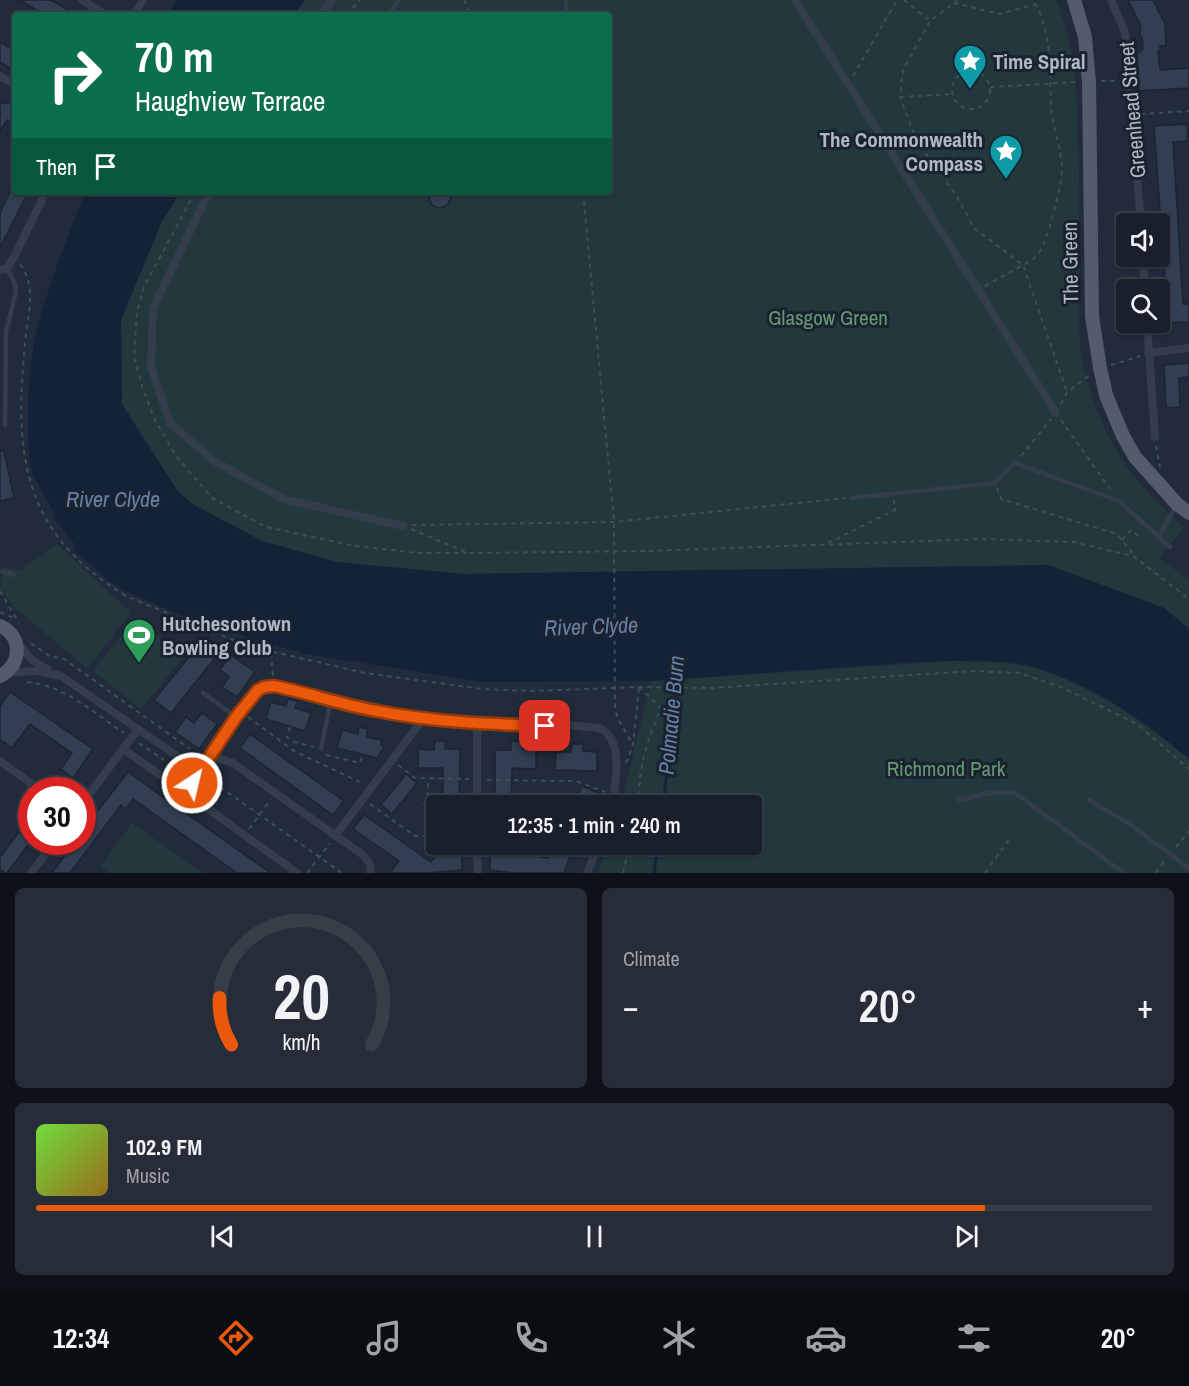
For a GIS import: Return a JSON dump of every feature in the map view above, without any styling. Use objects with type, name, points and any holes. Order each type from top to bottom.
[{"type":"main road","name":"The Green","points":[[1074,0],[1085,37],[1089,82],[1092,316],[1106,395],[1123,436],[1135,457],[1189,513]]},
{"type":"main road","points":[[0,626],[21,635],[16,660],[1,675]]},
{"type":"street","points":[[82,0],[101,12]]},
{"type":"street","points":[[795,0],[1056,413]]},
{"type":"street","name":"Greenhead Street","points":[[1111,0],[1125,32],[1141,213]]},
{"type":"street","points":[[3,269],[14,257],[45,195]]},
{"type":"street","points":[[208,195],[153,309],[152,367],[170,423],[214,461],[283,499],[403,526]]},
{"type":"street","points":[[1148,333],[1155,437]]},
{"type":"street","points":[[1149,353],[1189,348]]},
{"type":"street","points":[[21,635],[33,660],[71,681],[180,758],[192,783]]},
{"type":"street","points":[[1,675],[26,670],[51,672]]},
{"type":"street","points":[[297,873],[196,800],[191,790],[203,761],[258,690],[264,687],[274,686],[373,711],[423,719],[477,724],[591,727],[606,731],[613,740],[615,753],[614,795]]},
{"type":"street","points":[[335,836],[423,719]]},
{"type":"street","points":[[477,724],[477,795]]},
{"type":"street","points":[[96,785],[138,729]]},
{"type":"street","points":[[123,748],[170,782]]},
{"type":"street","points":[[180,758],[203,761],[221,759],[232,763],[363,855],[370,866],[370,873]]},
{"type":"street","points":[[0,761],[22,777]]},
{"type":"street","points":[[31,873],[45,855]]},
{"type":"street","points":[[477,855],[478,873]]},
{"type":"street","points":[[587,873],[595,855]]},
{"type":"lane","points":[[3,269],[15,284],[16,291],[6,332],[5,425]]},
{"type":"lane","points":[[852,498],[995,483],[1015,463],[1119,501],[1170,547]]},
{"type":"lane","points":[[1159,536],[1178,504]]},
{"type":"lane","points":[[0,572],[14,575]]},
{"type":"lane","points":[[203,693],[238,715]]},
{"type":"lane","points":[[321,749],[332,700]]},
{"type":"lane","points":[[959,800],[988,793],[1015,793],[1124,873]]},
{"type":"lane","points":[[1089,800],[1128,823],[1189,868]]},
{"type":"path","points":[[350,12],[360,0]]},
{"type":"path","points":[[849,84],[897,0]]},
{"type":"path","points":[[904,0],[930,21]]},
{"type":"path","points":[[958,0],[930,21],[903,70],[900,97],[917,142],[956,195],[974,228],[1023,266],[1067,392]]},
{"type":"path","points":[[979,289],[1023,266],[1036,256],[1044,244],[1062,170],[1059,144],[1052,122],[1048,54],[1042,22],[1033,0]]},
{"type":"path","points":[[953,3],[1000,14],[1036,4]]},
{"type":"path","points":[[968,71],[984,75],[990,87],[989,97],[984,105],[975,110],[960,106],[954,99],[952,89],[957,78],[968,71]]},
{"type":"path","points":[[990,87],[1050,82],[1130,80]]},
{"type":"path","points":[[900,97],[953,94]]},
{"type":"path","points":[[1133,114],[1189,111]]},
{"type":"path","points":[[193,195],[144,287],[137,311],[134,357],[154,418],[176,456],[212,498],[266,526],[355,546],[418,553],[647,551],[981,539],[1073,542],[1133,556],[1189,599]]},
{"type":"path","points":[[583,195],[614,522],[615,709],[633,745],[639,687]]},
{"type":"path","points":[[14,257],[27,273],[31,290],[21,379],[23,453],[32,492],[52,531],[77,558],[126,596],[248,646],[365,673],[482,689],[532,691],[690,687],[972,671],[1019,673],[1061,687],[1137,724],[1189,769]]},
{"type":"path","points":[[1100,368],[1149,353]]},
{"type":"path","points":[[1056,413],[1119,501]]},
{"type":"path","points":[[1155,437],[1160,468]]},
{"type":"path","points":[[995,483],[1001,499],[1117,534],[1137,559]]},
{"type":"path","points":[[826,544],[895,510],[893,494]]},
{"type":"path","points":[[403,526],[614,522],[852,498]]},
{"type":"path","points":[[403,526],[468,553]]},
{"type":"path","points":[[1122,540],[1131,530],[1137,535]]},
{"type":"path","points":[[0,591],[21,635],[48,656],[64,660],[72,665],[193,751],[203,761]]},
{"type":"path","points":[[271,651],[274,686]]},
{"type":"path","points":[[21,682],[43,684],[57,690],[167,762]]},
{"type":"path","points":[[639,687],[661,708],[646,745],[639,795]]},
{"type":"path","points":[[238,715],[294,751],[371,788]]},
{"type":"path","points":[[396,763],[415,778],[576,781],[614,795]]},
{"type":"path","points":[[423,805],[428,792],[428,778]]},
{"type":"path","points":[[213,782],[342,873]]},
{"type":"path","points":[[244,836],[275,793]]},
{"type":"path","points":[[367,802],[415,836],[426,836]]},
{"type":"path","points":[[307,873],[335,836]]},
{"type":"path","points":[[985,873],[1010,838]]},
{"type":"path","points":[[580,855],[593,860]]},
{"type":"path","points":[[623,873],[627,855]]},
{"type":"green space","name":"Glasgow Green","points":[[305,0],[1056,0],[1071,49],[1077,100],[1079,323],[1084,370],[1100,417],[1123,461],[1144,488],[1184,528],[1159,558],[1189,580],[1189,629],[1164,608],[1048,565],[463,574],[336,562],[262,541],[194,505],[178,492],[122,404],[121,320],[161,223],[178,195],[612,195],[612,12],[296,12]]},
{"type":"green space","points":[[57,544],[131,613],[87,668],[16,609],[0,589],[3,568],[21,570]]},
{"type":"green space","name":"Hutchesontown Bowling Club","points":[[136,618],[184,656],[141,709],[93,671]]},
{"type":"green space","name":"Richmond Park","points":[[954,661],[1020,665],[1062,677],[1119,707],[1189,759],[1189,873],[597,873],[605,855],[762,855],[762,795],[623,795],[651,681]]},
{"type":"green space","points":[[132,823],[203,873],[110,873],[101,866]]},
{"type":"water","points":[[176,0],[305,0],[296,12],[170,12]]},
{"type":"water","name":"River Clyde","points":[[84,195],[178,195],[161,223],[121,320],[122,404],[178,492],[194,505],[262,541],[336,562],[463,574],[1048,565],[1164,608],[1189,629],[1189,759],[1137,719],[1100,696],[1061,677],[1025,665],[979,661],[917,662],[651,681],[482,682],[306,654],[198,623],[123,590],[109,581],[73,549],[76,546],[53,517],[55,515],[33,475],[30,466],[28,428],[30,370],[36,332],[51,283]]},
{"type":"building","points":[[20,0],[51,0],[72,12],[40,12]]},
{"type":"building","points":[[1128,0],[1153,0],[1165,24],[1166,45],[1160,46],[1160,51],[1158,51],[1160,70],[1189,68],[1189,88],[1139,91],[1137,54],[1143,49],[1142,37],[1139,34],[1140,24]]},
{"type":"building","points":[[0,42],[12,49],[12,69],[0,62]]},
{"type":"building","points":[[12,102],[12,122],[7,120],[0,131],[0,104]]},
{"type":"building","points":[[1187,124],[1188,141],[1173,142],[1183,304],[1189,304],[1189,322],[1170,323],[1170,279],[1165,279],[1164,267],[1170,267],[1170,213],[1160,213],[1154,126]]},
{"type":"building","points":[[10,192],[12,195],[26,195],[0,248],[0,213]]},
{"type":"building","points":[[427,195],[451,195],[448,204],[443,207],[437,208],[432,205]]},
{"type":"building","points":[[1189,363],[1189,377],[1179,378],[1180,407],[1166,408],[1164,365]]},
{"type":"building","points":[[0,451],[4,451],[14,498],[0,501]]},
{"type":"building","points":[[198,646],[214,659],[171,713],[154,700]]},
{"type":"building","points":[[231,655],[255,672],[237,697],[222,687],[229,677],[220,670]]},
{"type":"building","points":[[10,692],[93,749],[72,777],[61,769],[72,753],[30,724],[12,748],[0,739],[0,706]]},
{"type":"building","points":[[288,699],[297,701],[295,708],[311,713],[305,731],[266,719],[271,702],[286,706]]},
{"type":"building","points":[[202,713],[217,724],[199,749],[175,732],[186,717],[194,723]]},
{"type":"building","points":[[359,727],[368,729],[366,737],[382,740],[381,744],[384,747],[377,758],[337,748],[342,730],[358,734]]},
{"type":"building","points":[[250,734],[344,801],[333,815],[240,748]]},
{"type":"building","points":[[435,741],[446,741],[445,749],[460,749],[459,795],[443,795],[443,768],[418,768],[418,749],[434,750]]},
{"type":"building","points":[[511,741],[522,742],[522,749],[536,750],[536,769],[512,768],[511,795],[495,795],[495,750],[511,750]]},
{"type":"building","points":[[572,744],[583,744],[583,751],[597,752],[597,771],[555,770],[556,752],[571,752]]},
{"type":"building","points":[[128,772],[271,873],[237,873],[133,799],[125,809],[121,805],[96,838],[96,813]]},
{"type":"building","points":[[406,774],[417,783],[392,814],[381,805]]},
{"type":"building","points":[[582,786],[596,792],[595,795],[578,795]]},
{"type":"building","points":[[364,815],[431,862],[437,855],[462,855],[462,870],[390,873],[399,861],[353,829]]},
{"type":"building","points":[[18,833],[18,855],[21,855],[7,873],[0,869],[0,857]]},
{"type":"building","points":[[65,855],[84,855],[70,873],[52,873]]},
{"type":"building","points":[[490,855],[526,855],[548,858],[549,855],[570,855],[564,873],[515,873],[490,870]]},
{"type":"waterway","name":"Polmadie Burn","points":[[664,795],[678,676]]},
{"type":"waterway","name":"Polmadie Burn","points":[[654,873],[656,855]]},
{"type":"place","name":"Time Spiral","points":[[970,90]]},
{"type":"place","name":"The Commonwealth Compass","points":[[1006,180]]},
{"type":"place","name":"Hutchesontown Bowling Club","points":[[139,664]]},
{"type":"route","points":[[192,783],[236,717],[258,690],[264,687],[274,686],[373,711],[423,719],[461,723],[545,726]]}]
